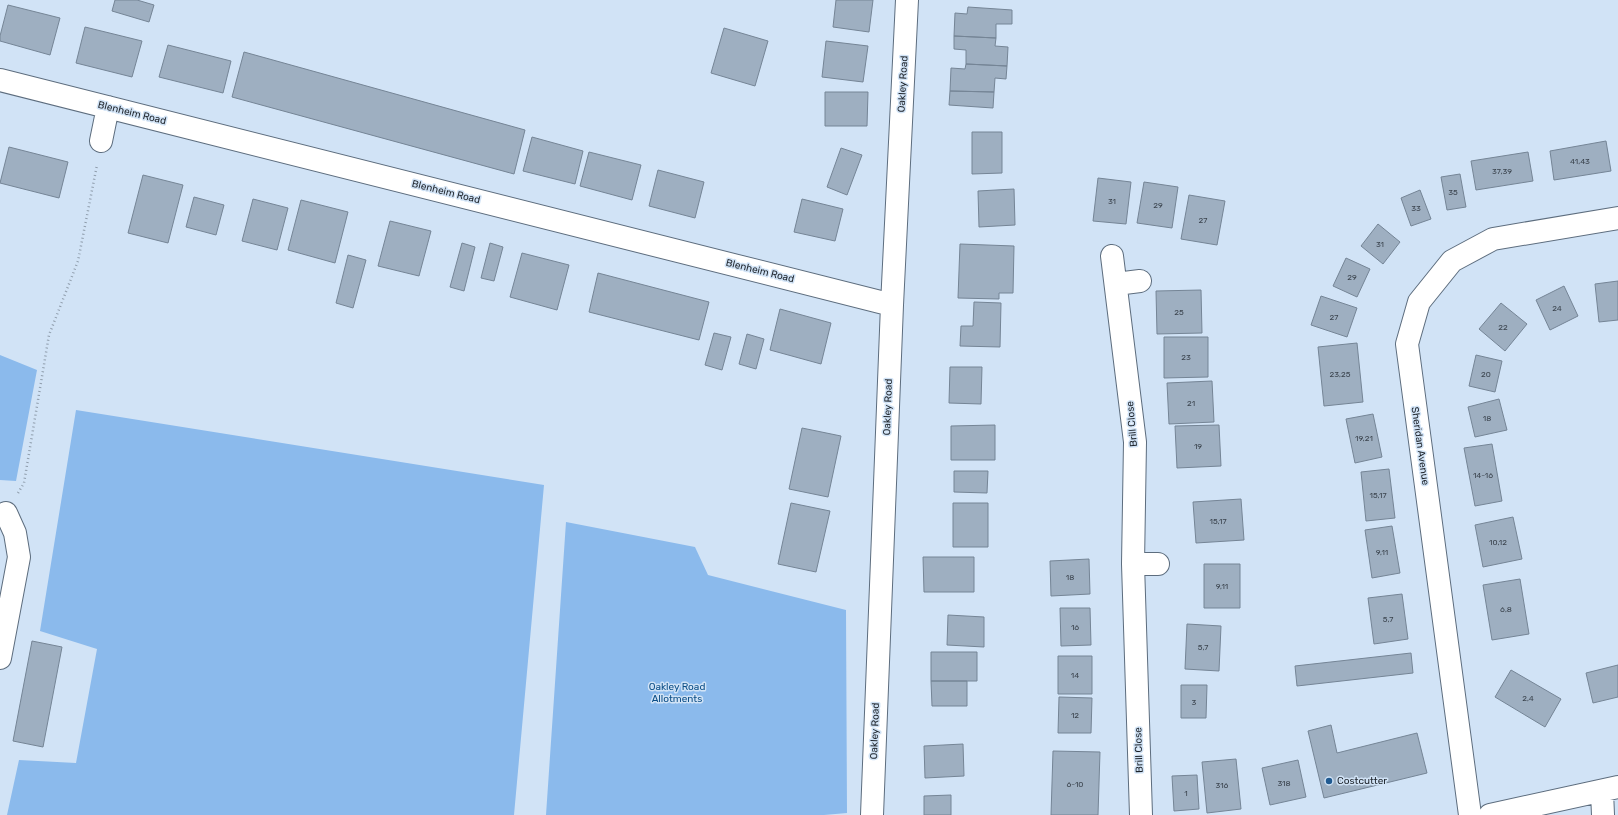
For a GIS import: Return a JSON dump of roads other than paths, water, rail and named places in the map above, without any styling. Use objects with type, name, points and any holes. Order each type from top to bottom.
[{"type":"street","name":"Oakley Road","points":[[872,815],[892,305],[907,0]]},
{"type":"street","name":"Blenheim Road","points":[[0,80],[892,305]]},
{"type":"street","points":[[101,141],[108,107]]},
{"type":"street","name":"Sheridan Avenue","points":[[1470,815],[1407,344],[1419,302],[1452,261],[1493,239],[1618,218]]},
{"type":"street","name":"Brill Close","points":[[1112,256],[1135,442],[1133,564],[1141,815]]},
{"type":"street","points":[[1116,284],[1140,281]]},
{"type":"street","points":[[0,658],[19,557],[15,533],[6,513]]},
{"type":"street","points":[[1133,564],[1158,564]]},
{"type":"street","points":[[1490,815],[1610,789],[1604,815]]},
{"type":"place","name":"Costcutter","points":[[1329,781]]},
{"type":"park label","name":"Oakley Road Allotments","points":[[677,692]]}]
